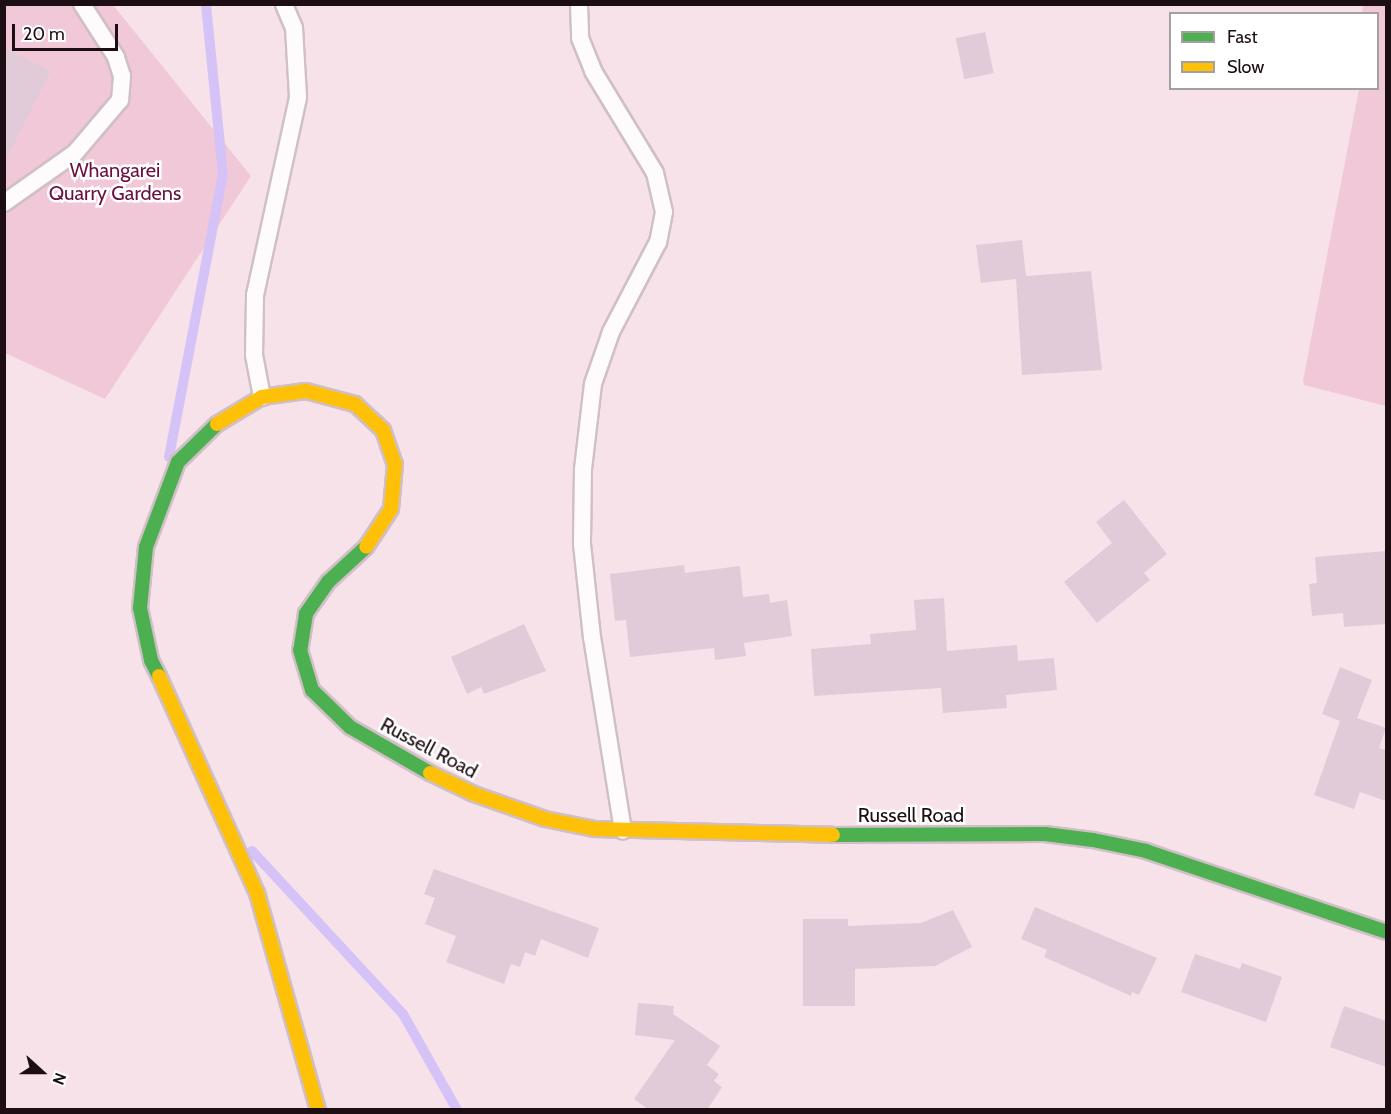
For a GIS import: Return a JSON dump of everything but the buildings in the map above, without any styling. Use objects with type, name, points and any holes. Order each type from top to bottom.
[{"type":"street","name":"Russell Road","points":[[318,1110],[286,986],[256,893],[210,784],[151,660],[140,608],[146,547],[178,462],[213,426],[262,397],[306,391],[355,404],[383,430],[395,464],[391,508],[365,548],[328,582],[306,614],[300,650],[312,690],[351,726],[400,759],[474,794],[545,819],[623,831],[1045,834],[1093,840],[1146,851],[1386,932]]},
{"type":"lane","points":[[4,203],[75,153],[120,100],[122,76],[116,57],[82,4]]},
{"type":"lane","points":[[262,397],[254,355],[255,295],[298,97],[294,28],[284,4]]},
{"type":"lane","points":[[579,4],[580,38],[593,71],[655,173],[664,212],[658,242],[611,332],[593,384],[584,469],[582,544],[587,591],[623,831]]},
{"type":"green space","name":"Whangarei Quarry Gardens","points":[[5,5],[113,5],[251,176],[105,399],[5,353]]},
{"type":"green space","points":[[1363,5],[1386,5],[1386,406],[1304,385],[1303,381],[1359,90],[1379,90],[1379,12],[1362,12]]},
{"type":"waterway","points":[[169,457],[223,175],[206,4]]},
{"type":"waterway","points":[[252,851],[403,1014],[457,1110]]},
{"type":"traffic: fast","points":[[159,676],[151,660],[140,608],[146,547],[178,462],[217,424]]},
{"type":"traffic: fast","points":[[366,547],[328,582],[306,614],[300,650],[312,690],[350,727],[430,773]]},
{"type":"traffic: fast","points":[[833,835],[1045,834],[1093,840],[1146,851],[1386,932]]},
{"type":"traffic: slow","points":[[217,424],[262,397],[306,391],[355,404],[383,430],[395,464],[391,509],[366,547]]},
{"type":"traffic: slow","points":[[159,676],[257,893],[318,1110]]},
{"type":"traffic: slow","points":[[430,773],[474,794],[545,819],[594,829],[833,835]]}]
